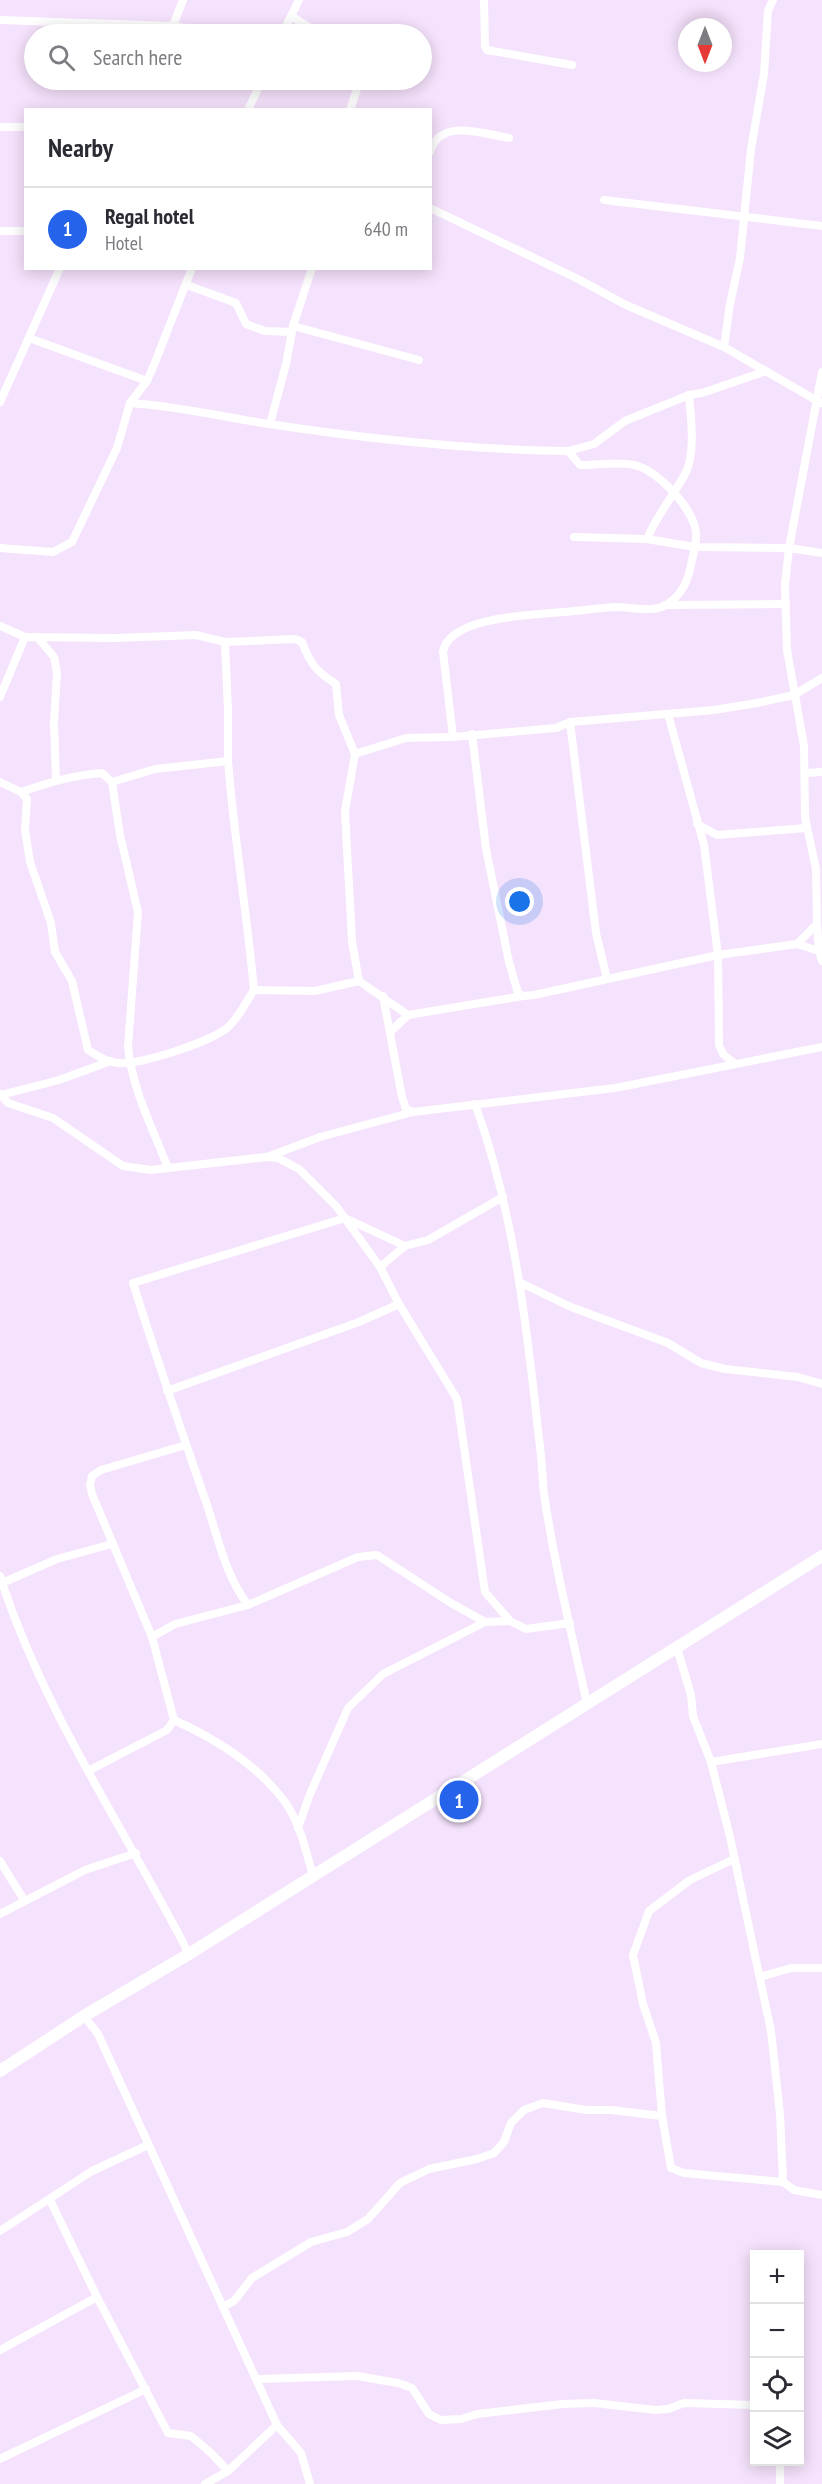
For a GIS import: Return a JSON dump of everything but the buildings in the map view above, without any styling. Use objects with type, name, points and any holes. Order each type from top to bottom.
[{"type":"main road","points":[[0,2071],[84,2016],[189,1954],[822,1556]]},
{"type":"street","points":[[174,24],[183,0]]},
{"type":"street","points":[[287,24],[299,0]]},
{"type":"street","points":[[484,0],[487,50],[572,65]]},
{"type":"street","points":[[724,347],[740,258],[751,149],[764,74],[768,11],[774,0]]},
{"type":"street","points":[[291,16],[304,24]]},
{"type":"street","points":[[0,20],[115,24]]},
{"type":"street","points":[[249,108],[257,90]]},
{"type":"street","points":[[351,108],[357,90]]},
{"type":"street","points":[[0,127],[24,127]]},
{"type":"street","points":[[432,148],[438,137],[451,130],[509,138]]},
{"type":"street","points":[[604,201],[822,226]]},
{"type":"street","points":[[432,209],[578,279],[626,305],[724,347],[820,403]]},
{"type":"street","points":[[0,231],[24,231]]},
{"type":"street","points":[[0,402],[59,270]]},
{"type":"street","points":[[0,549],[53,552],[72,542],[117,448],[130,403],[147,381],[191,270]]},
{"type":"street","points":[[270,424],[293,329],[311,270]]},
{"type":"street","points":[[187,285],[236,303],[246,324],[265,331],[293,329],[419,360]]},
{"type":"street","points":[[29,338],[147,381]]},
{"type":"street","points":[[130,403],[166,405],[270,424],[401,442],[568,451],[594,444],[625,421],[689,395],[702,393],[766,371]]},
{"type":"street","points":[[820,956],[816,869],[806,828],[804,746],[787,650],[786,604],[789,548],[820,403],[822,372]]},
{"type":"street","points":[[647,539],[656,517],[686,473],[692,442],[689,395]]},
{"type":"street","points":[[453,737],[443,652],[444,645],[459,632],[471,626],[500,618],[615,607],[657,608],[674,598],[687,582],[696,533],[693,521],[673,492],[651,471],[633,464],[580,465],[568,451]]},
{"type":"street","points":[[574,537],[647,539],[695,547],[789,548],[822,553]]},
{"type":"street","points":[[665,605],[786,604]]},
{"type":"street","points":[[0,626],[26,638],[196,635],[225,642],[295,639],[302,642],[309,661],[325,677],[336,684],[339,715],[355,754],[345,811],[352,942],[359,981]]},
{"type":"street","points":[[0,697],[26,638]]},
{"type":"street","points":[[39,638],[54,657],[57,674],[54,722],[56,780]]},
{"type":"street","points":[[0,782],[21,792],[27,799],[25,830],[30,862],[51,923],[55,952],[72,981],[88,1050],[111,1061],[129,1062],[167,1053],[215,1035],[229,1027],[254,990],[246,907],[234,837],[228,761],[225,642]]},
{"type":"street","points":[[355,754],[406,738],[453,737],[556,728],[570,722],[714,710],[794,695],[822,678]]},
{"type":"street","points":[[669,714],[704,846],[718,955],[719,1045],[723,1054],[735,1064]]},
{"type":"street","points":[[570,722],[596,933],[607,979]]},
{"type":"street","points":[[472,734],[486,849],[515,987],[524,996]]},
{"type":"street","points":[[112,782],[155,769],[228,761]]},
{"type":"street","points":[[806,773],[822,772]]},
{"type":"street","points":[[21,792],[56,780],[102,773],[112,782],[120,835],[138,912],[128,1047],[129,1062],[168,1168]]},
{"type":"street","points":[[697,824],[717,835],[806,828]]},
{"type":"street","points":[[704,846],[717,835]]},
{"type":"street","points":[[797,944],[817,924]]},
{"type":"street","points":[[391,1032],[408,1015],[556,991],[718,955],[797,944],[820,956]]},
{"type":"street","points":[[254,990],[315,991],[359,981],[408,1015]]},
{"type":"street","points":[[383,996],[402,1097],[406,1108],[413,1112]]},
{"type":"street","points":[[266,1157],[320,1137],[413,1112],[615,1088],[822,1047]]},
{"type":"street","points":[[0,1095],[59,1080],[111,1061]]},
{"type":"street","points":[[0,1095],[8,1103],[53,1118],[123,1166],[151,1170],[266,1157],[278,1158],[298,1169],[345,1218],[380,1267],[399,1304],[457,1399],[485,1592],[510,1621],[526,1629],[570,1623]]},
{"type":"street","points":[[475,1104],[489,1142],[503,1197],[519,1282],[540,1441],[544,1492],[587,1704]]},
{"type":"street","points":[[380,1267],[405,1246],[428,1240],[503,1197]]},
{"type":"street","points":[[248,1605],[229,1575],[133,1283],[345,1218],[405,1246]]},
{"type":"street","points":[[519,1282],[572,1307],[668,1343],[701,1363],[725,1369],[798,1377],[822,1384]]},
{"type":"street","points":[[167,1391],[358,1322],[399,1304]]},
{"type":"street","points":[[88,1771],[167,1730],[174,1720],[152,1637],[92,1494],[90,1485],[92,1476],[101,1470],[186,1445]]},
{"type":"street","points":[[112,1544],[57,1559],[1,1580],[23,1640],[88,1771],[136,1853],[189,1954]]},
{"type":"street","points":[[152,1637],[175,1624],[248,1605],[358,1557],[377,1556],[485,1622]]},
{"type":"street","points":[[298,1828],[310,1794],[348,1708],[383,1674],[485,1622],[510,1621]]},
{"type":"street","points":[[677,1648],[691,1695],[693,1716],[711,1762],[771,2031],[776,2066],[783,2182]]},
{"type":"street","points":[[174,1720],[207,1735],[260,1773],[286,1803],[298,1828],[314,1876]]},
{"type":"street","points":[[711,1762],[822,1744]]},
{"type":"street","points":[[0,1914],[85,1870],[136,1853]]},
{"type":"street","points":[[734,1859],[690,1880],[649,1911],[633,1955],[643,2004],[656,2043],[662,2116],[671,2168],[684,2173],[783,2182],[794,2190],[822,2195]]},
{"type":"street","points":[[0,1861],[24,1900]]},
{"type":"street","points":[[760,1977],[791,1968],[822,1968]]},
{"type":"street","points":[[84,2016],[99,2034],[277,2425],[301,2452],[310,2484]]},
{"type":"street","points":[[224,2306],[234,2301],[252,2278],[310,2242],[347,2232],[368,2219],[400,2183],[429,2169],[494,2153],[504,2142],[511,2123],[524,2110],[543,2103],[586,2110],[662,2116]]},
{"type":"street","points":[[0,2231],[92,2171],[148,2145]]},
{"type":"street","points":[[50,2200],[97,2297],[168,2433],[190,2436],[228,2470]]},
{"type":"street","points":[[0,2350],[97,2297]]},
{"type":"street","points":[[258,2379],[339,2375],[398,2383],[412,2388],[429,2414],[441,2420],[563,2404],[594,2403],[656,2410],[668,2409],[684,2403],[750,2405]]},
{"type":"street","points":[[0,2459],[146,2388]]},
{"type":"street","points":[[205,2484],[228,2470],[277,2425]]},
{"type":"street","points":[[780,2466],[780,2484]]},
{"type":"place","name":"Regal hotel","points":[[459,1800]]}]
